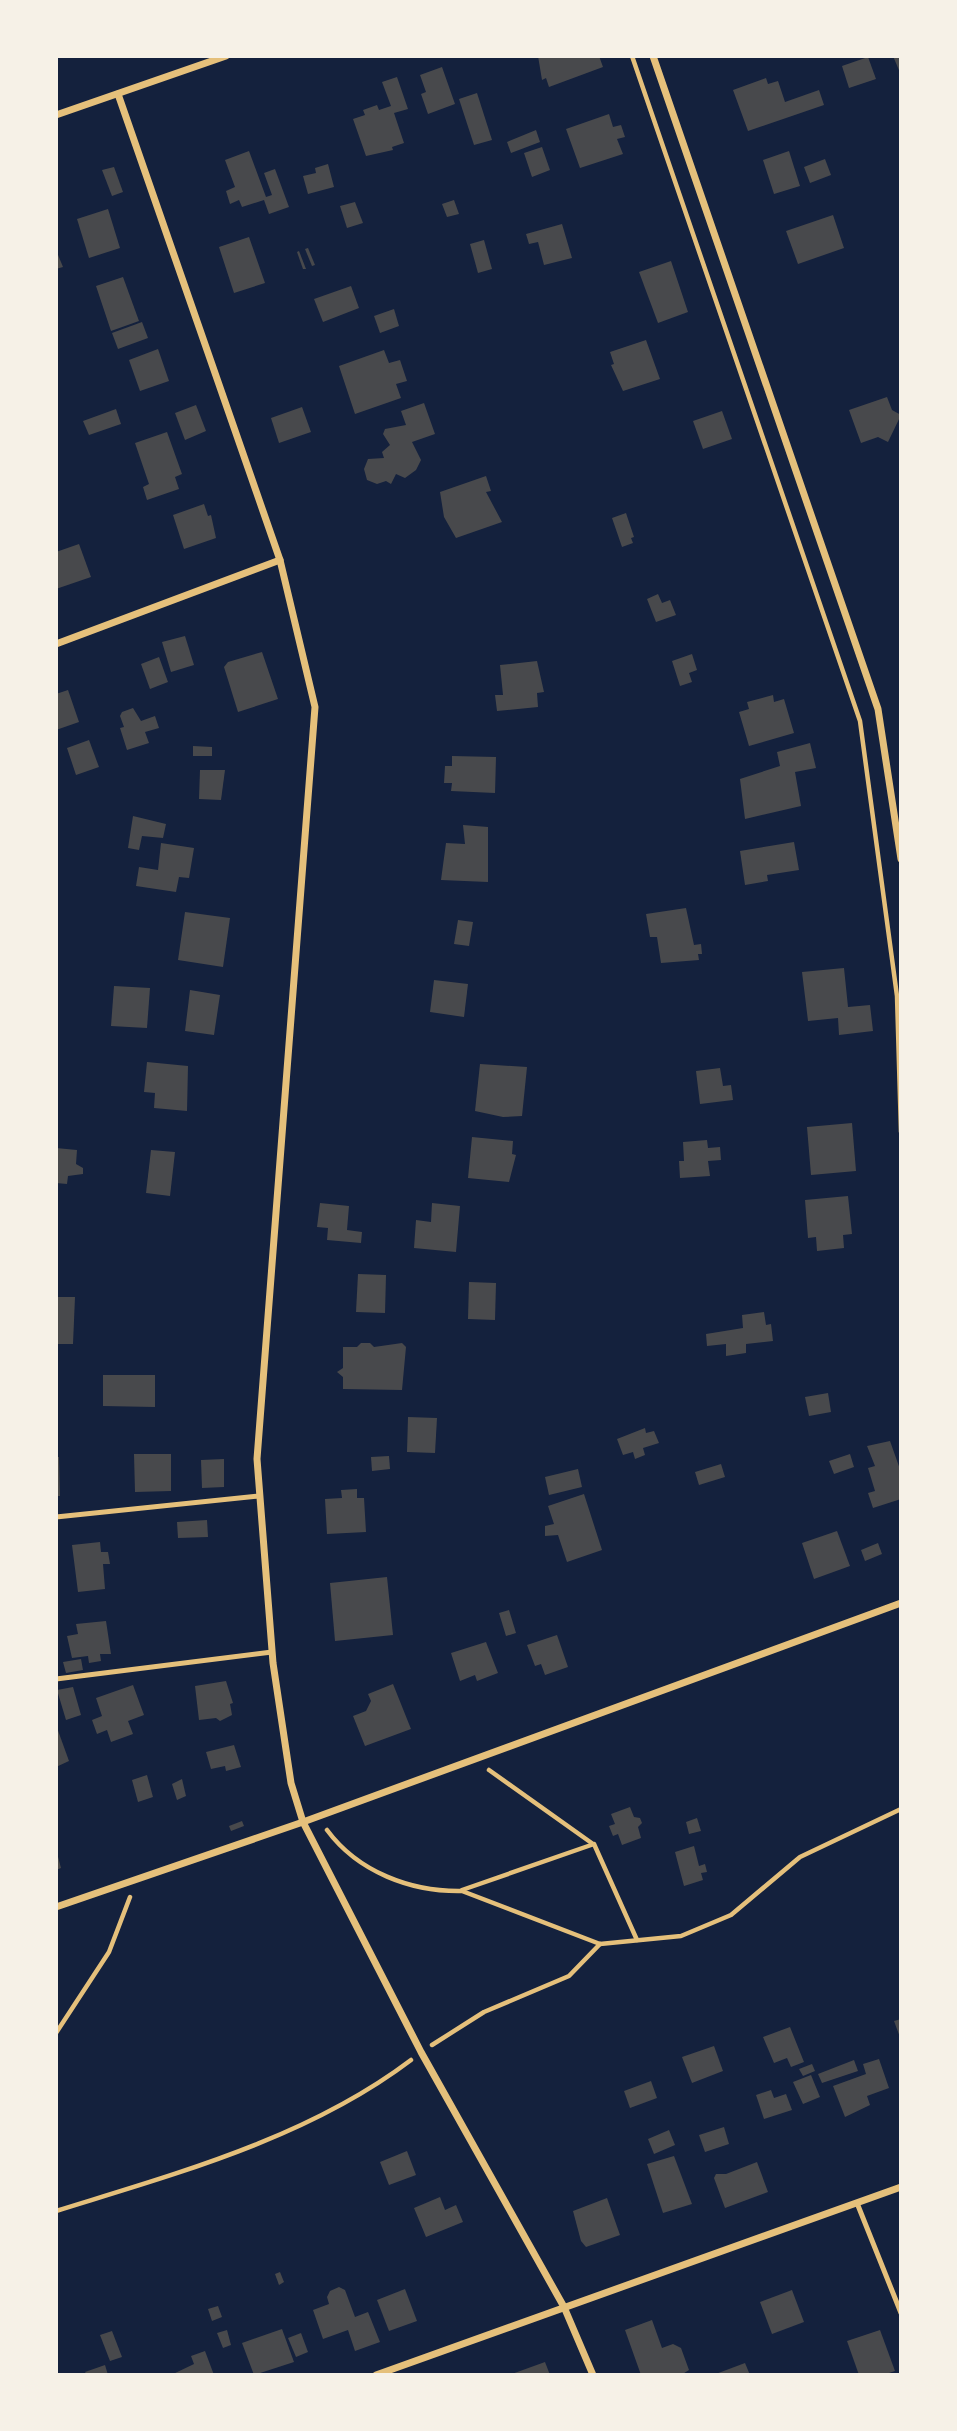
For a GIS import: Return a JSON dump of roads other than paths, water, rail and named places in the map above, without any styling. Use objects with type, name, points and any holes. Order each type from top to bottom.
[{"type":"street","points":[[56,115],[226,56]]},
{"type":"street","points":[[653,56],[878,709],[901,859]]},
{"type":"street","points":[[118,94],[280,560],[315,707],[257,1459],[272,1652],[291,1783],[303,1822],[421,2052],[564,2307],[593,2375]]},
{"type":"street","points":[[56,644],[280,560]]},
{"type":"street","points":[[56,1908],[303,1822],[901,1603]]},
{"type":"street","points":[[376,2375],[901,2187]]},
{"type":"lane","points":[[56,1517],[259,1496]]},
{"type":"lane","points":[[56,1679],[272,1652]]},
{"type":"lane","points":[[857,2203],[901,2313]]}]
